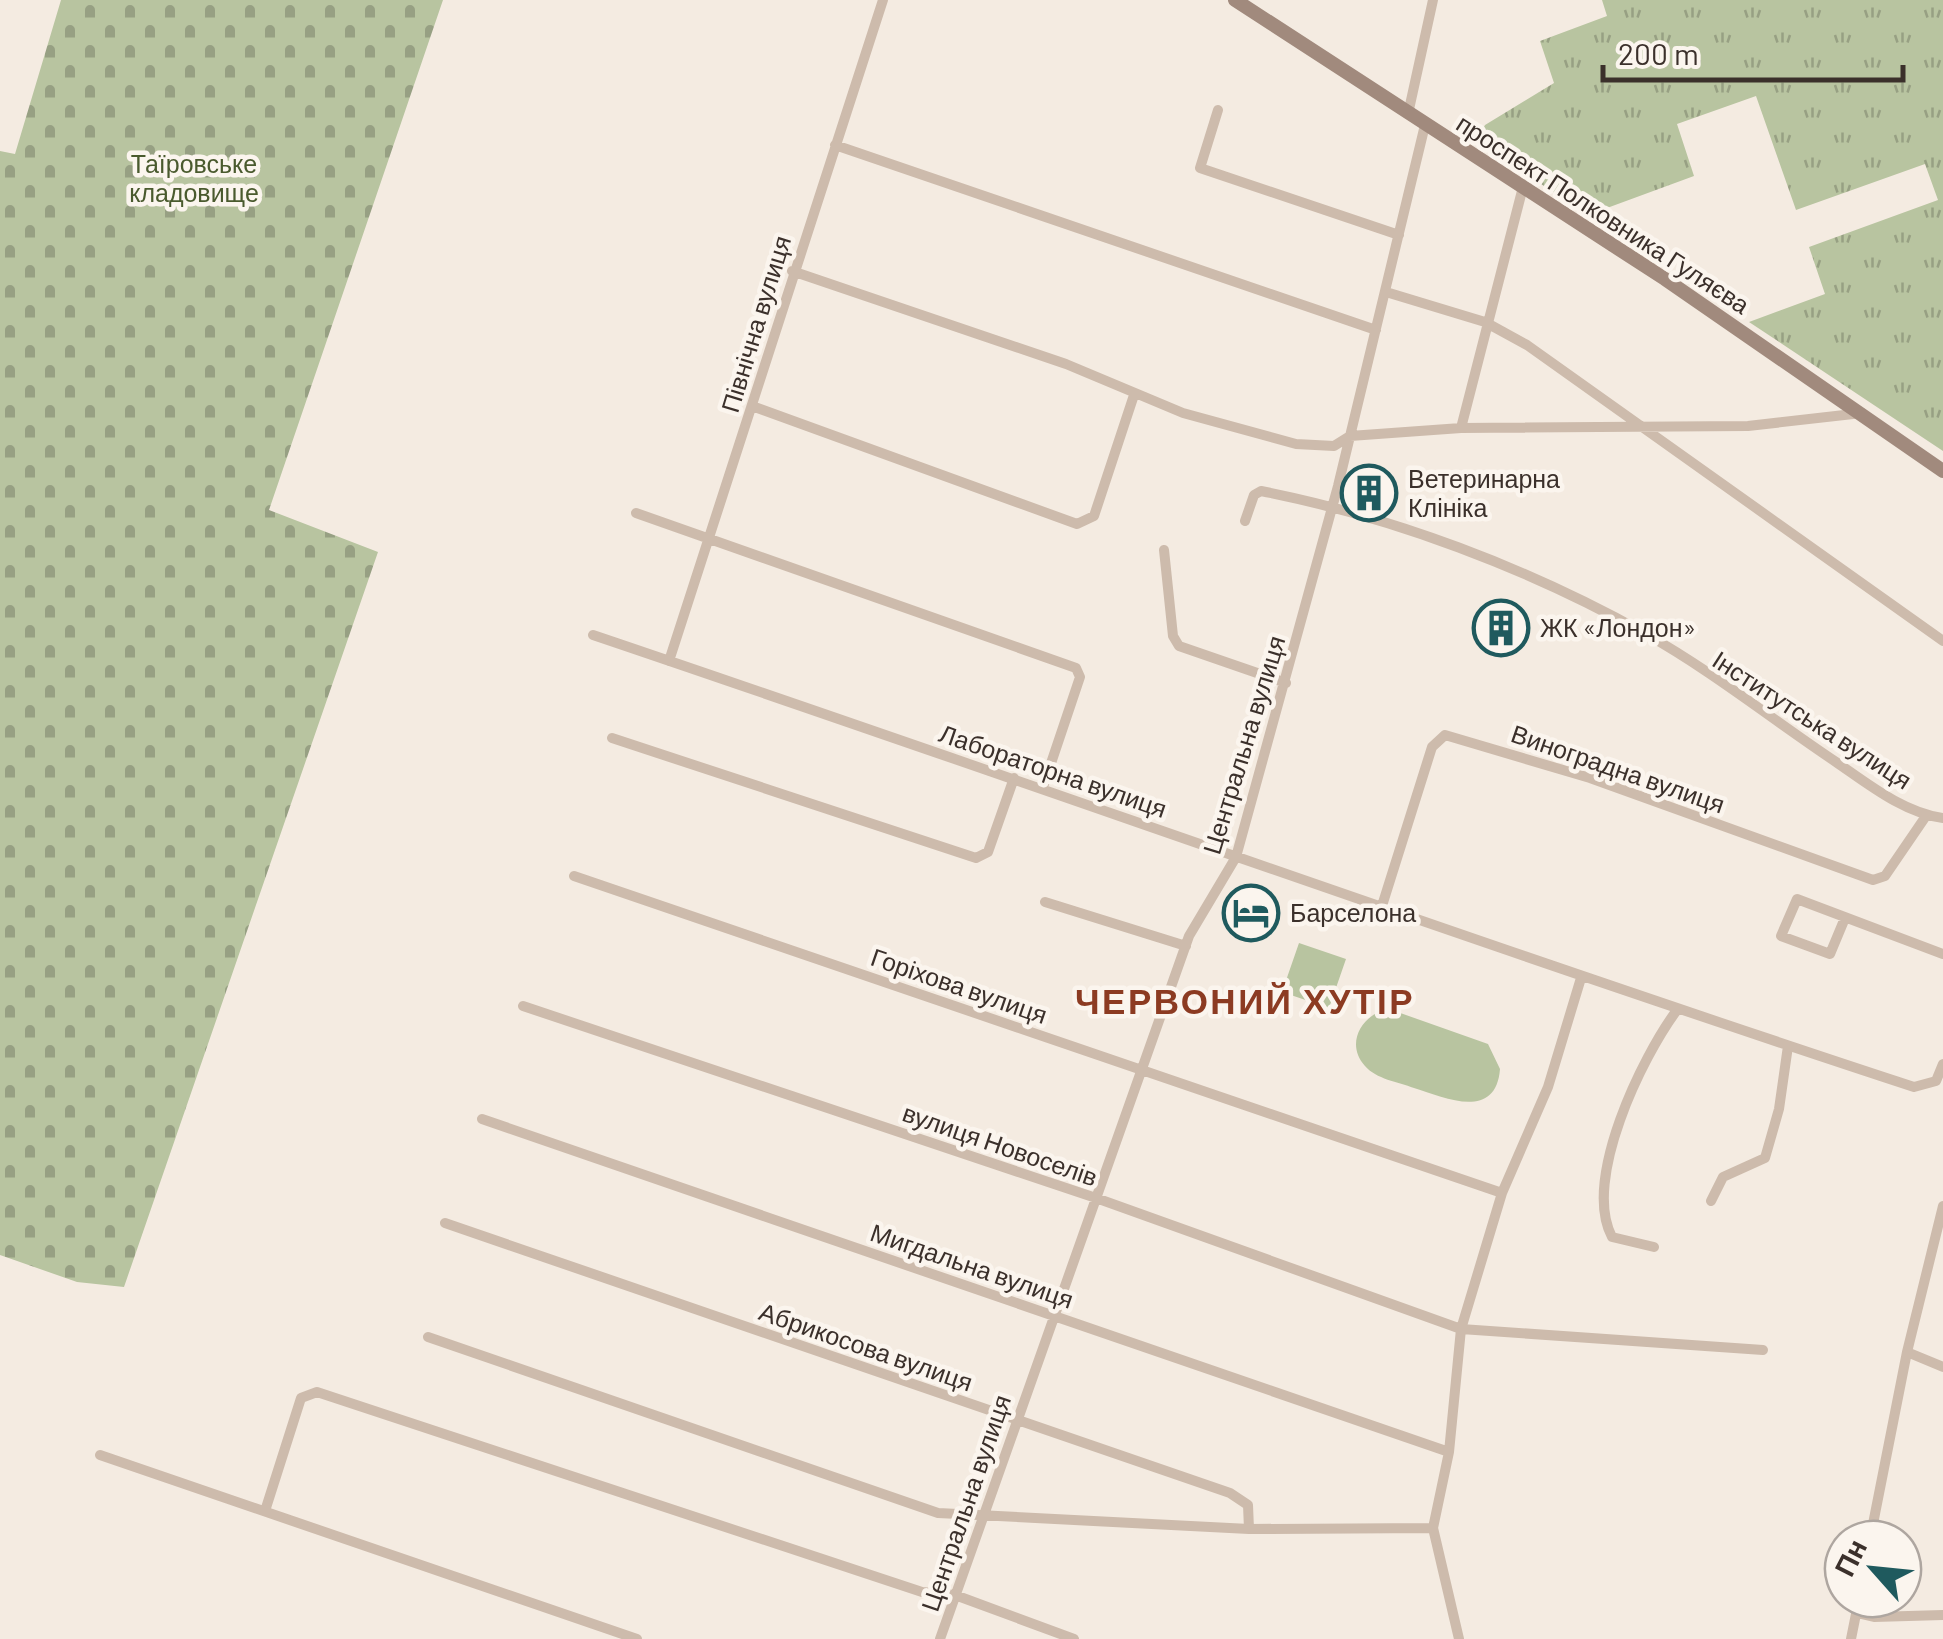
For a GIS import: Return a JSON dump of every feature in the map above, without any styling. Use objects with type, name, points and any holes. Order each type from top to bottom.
[{"type":"main road","name":"проспект Полковника Гуляєва","points":[[1235,0],[1864,413],[1943,471]]},
{"type":"street","name":"Північна вулиця","points":[[669,661],[883,0]]},
{"type":"street","points":[[1408,114],[1433,0]]},
{"type":"street","points":[[1218,110],[1200,168],[1398,235]]},
{"type":"street","name":"Центральна вулиця","points":[[940,1639],[1186,946],[1215,887],[1236,857],[1350,436],[1425,125]]},
{"type":"street","points":[[835,145],[1376,330]]},
{"type":"street","points":[[1461,428],[1523,187]]},
{"type":"street","points":[[792,272],[1066,364],[1134,396],[1296,444],[1334,446],[1350,436],[1461,428],[1748,426],[1864,413]]},
{"type":"street","points":[[1386,292],[1488,324],[1527,345],[1943,641]]},
{"type":"street","points":[[752,406],[1082,524],[1094,516],[1134,396]]},
{"type":"street","name":"Інститутська вулиця","points":[[1245,521],[1254,495],[1261,491],[1332,505],[1505,567],[1649,636],[1873,788],[1926,816],[1943,818]]},
{"type":"street","points":[[636,514],[1076,668],[1080,677],[1043,787]]},
{"type":"street","points":[[1164,550],[1173,636],[1179,646],[1286,683]]},
{"type":"street","name":"Лабораторна вулиця","points":[[593,635],[1043,787],[1580,978],[1914,1088],[1936,1081],[1943,1064]]},
{"type":"street","name":"Виноградна вулиця","points":[[1382,909],[1432,748],[1444,735],[1590,778],[1872,880],[1886,876],[1926,816]]},
{"type":"street","points":[[612,738],[976,858],[988,852],[1014,778]]},
{"type":"street","name":"Горіхова вулиця","points":[[574,876],[1502,1193]]},
{"type":"street","points":[[1845,918],[1830,954],[1781,936],[1794,900],[1845,918],[1943,954]]},
{"type":"street","points":[[1045,902],[1186,946]]},
{"type":"street","points":[[1459,1639],[1433,1528],[1449,1452],[1460,1329],[1502,1193],[1548,1087],[1580,978]]},
{"type":"street","name":"вулиця Новоселів","points":[[524,1006],[1096,1198],[1460,1329],[1763,1350]]},
{"type":"street","points":[[1654,1247],[1612,1238],[1603,1196],[1641,1064],[1677,1010]]},
{"type":"street","points":[[1711,1201],[1723,1177],[1765,1158],[1788,1046]]},
{"type":"street","name":"Мигдальна вулиця","points":[[482,1120],[1449,1452]]},
{"type":"street","points":[[1874,1519],[1906,1352],[1943,1206]]},
{"type":"street","name":"Абрикосова вулиця","points":[[445,1222],[1230,1493],[1248,1504],[1249,1530]]},
{"type":"street","points":[[428,1338],[938,1513],[1249,1530],[1433,1528]]},
{"type":"street","points":[[1906,1352],[1943,1368]]},
{"type":"street","points":[[264,1511],[302,1398],[308,1392],[922,1592],[954,1595],[1074,1639]]},
{"type":"street","points":[[100,1455],[637,1639]]},
{"type":"green space","name":"Таїровське кладовище","points":[[61,0],[443,0],[269,510],[378,552],[124,1287],[77,1282],[0,1255],[0,151],[15,154]]},
{"type":"green space","points":[[1602,0],[1943,0],[1943,451],[1749,322],[1825,294],[1809,247],[1938,200],[1925,164],[1796,210],[1756,96],[1677,124],[1694,176],[1588,215],[1476,141],[1485,125],[1554,83],[1540,41],[1607,16]]},
{"type":"green space","points":[[1299,943],[1346,959],[1329,1008],[1282,992]]},
{"type":"green space","points":[[1389,1009],[1488,1044],[1500,1069],[1489,1095],[1467,1102],[1454,1100],[1388,1080],[1365,1066],[1356,1048],[1359,1030],[1371,1016]]},
{"type":"place","name":"Ветеринарна Клініка","points":[[1369,493]]},
{"type":"place","name":"ЖК «Лондон»","points":[[1501,628]]},
{"type":"place","name":"Барселона","points":[[1251,913]]},
{"type":"district","name":"ЧЕРВОНИЙ ХУТІР","points":[[1245,1002]]}]
